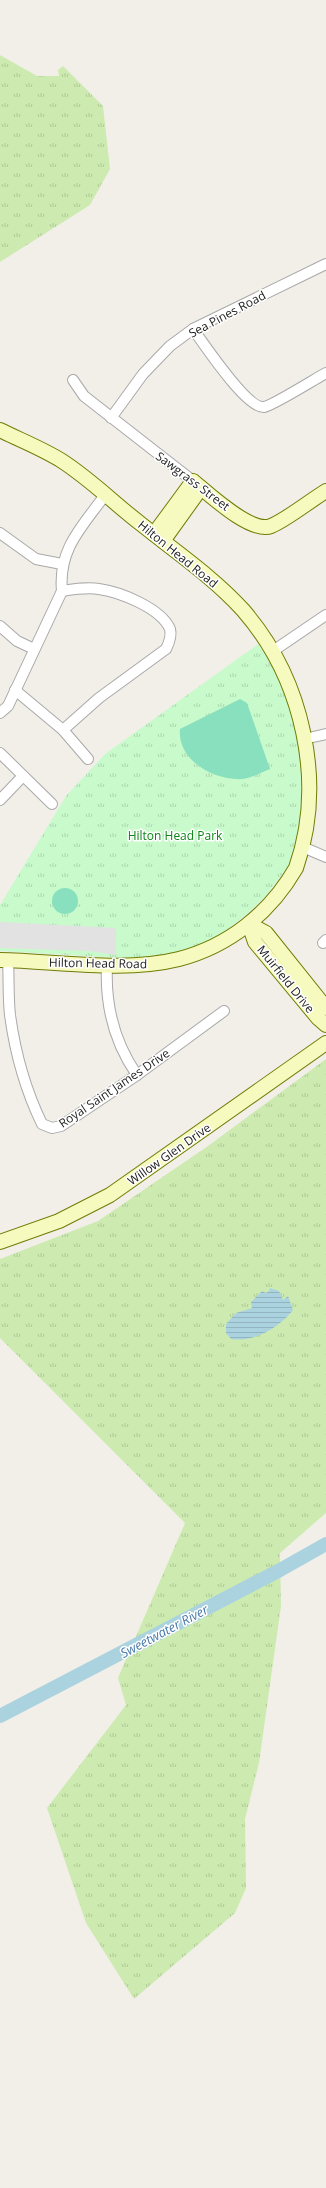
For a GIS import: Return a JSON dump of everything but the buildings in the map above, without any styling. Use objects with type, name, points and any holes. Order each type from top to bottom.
[{"type":"street","name":"Sea Pines Road","points":[[111,418],[143,374],[170,346],[193,329],[326,264]]},
{"type":"street","points":[[193,329],[226,374],[249,401],[256,406],[268,406],[326,373]]},
{"type":"street","name":"Sawgrass Street","points":[[73,380],[84,396],[248,523],[260,527],[271,526],[326,491]]},
{"type":"street","name":"Hilton Head Road","points":[[0,430],[62,461],[208,576],[243,611],[273,651],[319,736],[317,800],[312,825],[305,848],[282,889],[249,924],[224,942],[184,958],[152,964],[107,964],[4,960]]},
{"type":"street","points":[[158,537],[197,484]]},
{"type":"street","points":[[0,713],[8,706],[14,690],[62,591],[62,564],[68,545],[105,495]]},
{"type":"street","points":[[0,533],[36,558],[62,564]]},
{"type":"street","points":[[62,591],[84,588],[100,589],[114,592],[139,602],[166,622],[170,630],[171,639],[166,649],[99,698],[63,730]]},
{"type":"street","points":[[273,651],[326,615]]},
{"type":"street","points":[[0,626],[17,641],[34,649]]},
{"type":"street","points":[[14,690],[63,730],[88,760]]},
{"type":"street","points":[[0,753],[52,804]]},
{"type":"street","points":[[0,800],[22,776]]},
{"type":"street","points":[[305,848],[326,857]]},
{"type":"street","name":"Muirfield Drive","points":[[249,924],[266,933],[326,1008]]},
{"type":"street","name":"Muirfield Drive","points":[[249,924],[255,942],[318,1018],[326,1025]]},
{"type":"street","name":"Royal Saint James Drive","points":[[4,960],[10,1015],[30,1100],[42,1124],[52,1128],[61,1126],[137,1075],[224,1011]]},
{"type":"street","points":[[107,964],[108,997],[112,1024],[126,1060],[137,1075]]},
{"type":"street","name":"Willow Glen Drive","points":[[0,1242],[59,1221],[110,1194],[326,1043]]},
{"type":"green space","points":[[0,55],[37,76],[59,76],[58,70],[63,66],[103,106],[110,169],[90,205],[0,262]]},
{"type":"green space","name":"Hilton Head Park","points":[[258,644],[270,660],[292,702],[308,762],[305,819],[290,864],[266,896],[246,915],[214,940],[183,951],[136,959],[0,951],[0,905],[66,796],[105,754]]},
{"type":"green space","points":[[240,699],[247,703],[270,769],[243,779],[232,779],[221,777],[210,772],[200,767],[191,759],[185,751],[181,740],[180,729]]},
{"type":"green space","points":[[65,888],[75,891],[78,901],[75,911],[65,914],[55,911],[52,901],[55,891]]},
{"type":"green space","points":[[326,1059],[326,1513],[280,1553],[281,1606],[259,1763],[245,1819],[246,1888],[235,1913],[134,1999],[86,1923],[47,1808],[126,1705],[118,1678],[185,1523],[0,1338],[0,1259],[98,1221],[208,1146]]},
{"type":"shaded area","points":[[0,922],[116,928],[116,955],[89,951],[0,948]]},
{"type":"water","points":[[270,1288],[279,1291],[283,1300],[288,1296],[293,1310],[274,1328],[266,1332],[249,1339],[231,1339],[226,1333],[226,1324],[236,1313],[252,1308],[251,1302],[262,1291],[266,1293]]},
{"type":"waterway","name":"Sweetwater River","points":[[0,1716],[280,1570],[326,1544]]}]
